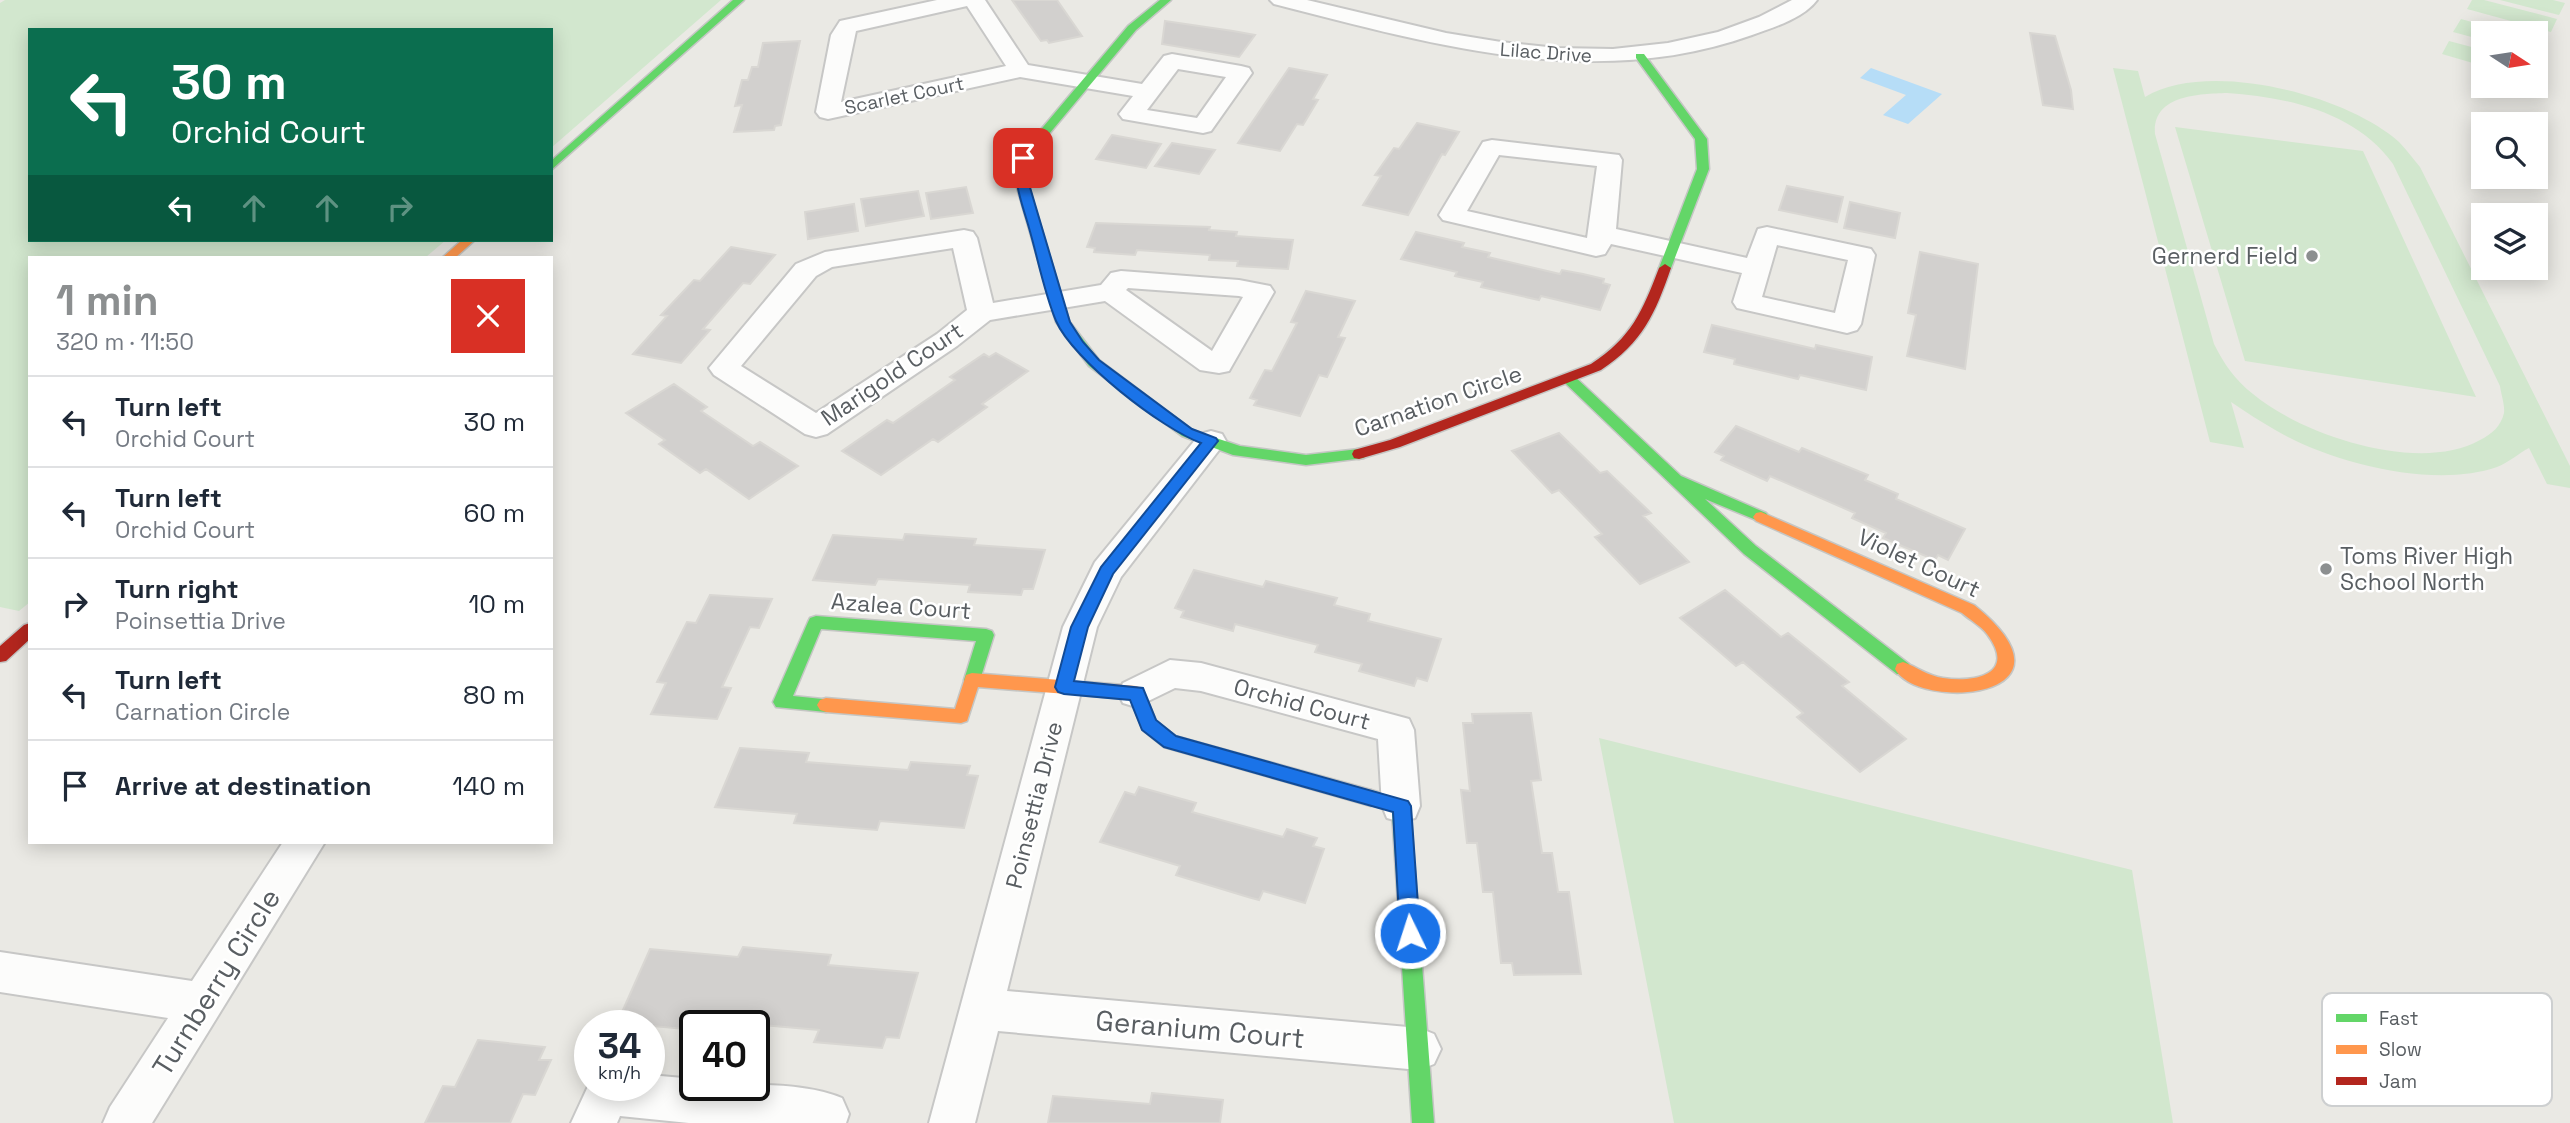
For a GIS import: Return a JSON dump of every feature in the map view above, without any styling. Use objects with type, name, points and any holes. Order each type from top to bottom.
[{"type":"street","points":[[553,165],[739,0]]},
{"type":"street","name":"Scarlet Court","points":[[966,0],[848,26],[842,35],[828,112],[1020,69],[1148,92]]},
{"type":"street","points":[[974,0],[1020,69]]},
{"type":"street","name":"Carnation Circle","points":[[1166,0],[1132,28],[1023,158],[1023,184],[1063,322],[1094,363],[1186,433],[1238,450],[1273,457],[1306,460],[1355,455],[1395,444],[1596,367],[1620,353],[1636,336],[1645,322],[1703,169],[1704,154],[1701,139],[1640,56]]},
{"type":"street","name":"Lilac Drive","points":[[1281,0],[1429,36],[1514,52],[1640,56],[1704,43],[1745,30],[1795,8],[1806,0]]},
{"type":"street","points":[[1492,147],[1610,160],[1602,234],[1596,247],[1452,215],[1492,147]]},
{"type":"street","points":[[1602,234],[1757,268]]},
{"type":"street","name":"Marigold Court","points":[[982,313],[964,237],[825,260],[806,270],[724,368],[816,427],[947,340],[982,313],[1110,292],[1121,279],[1261,292],[1219,365],[1210,363],[1110,292]]},
{"type":"street","points":[[450,256],[467,242]]},
{"type":"street","name":"Violet Court","points":[[1569,378],[1676,480],[1750,550],[1909,674],[1933,686],[1959,691],[1976,690],[1999,677],[2005,666],[2003,642],[1983,618],[1676,480]]},
{"type":"street","name":"Poinsettia Drive","points":[[952,1123],[1080,627],[1107,571],[1211,441]]},
{"type":"street","name":"Azalea Court","points":[[816,622],[986,635],[972,680],[961,716],[782,702],[816,622]]},
{"type":"street","points":[[0,656],[28,631]]},
{"type":"street","name":"Orchid Court","points":[[1136,693],[1170,674],[1201,677],[1396,730],[1423,1123]]},
{"type":"street","points":[[972,680],[1136,693],[1149,725],[1170,742],[1401,806]]},
{"type":"street","name":"Turnberry Circle","points":[[126,1123],[304,844]]},
{"type":"street","points":[[0,972],[203,1003]]},
{"type":"street","name":"Geranium Court","points":[[982,1009],[1419,1049]]},
{"type":"street","points":[[594,1123],[608,1093],[826,1114],[823,1123]]},
{"type":"green space","points":[[5,0],[721,0],[553,146],[553,28],[28,28],[28,242],[444,242],[427,256],[28,256],[28,604],[19,611],[0,607],[0,3]]},
{"type":"green space","points":[[2472,0],[2484,0],[2557,19],[2551,32],[2548,31],[2548,21],[2511,21],[2467,9]]},
{"type":"green space","points":[[2500,0],[2553,0],[2565,3],[2559,15]]},
{"type":"green space","points":[[2461,19],[2471,22],[2471,37],[2453,32]]},
{"type":"green space","points":[[2449,41],[2471,47],[2471,62],[2442,54]]},
{"type":"green space","points":[[2113,68],[2138,71],[2145,97],[2172,86],[2204,81],[2239,82],[2312,97],[2376,125],[2399,142],[2420,167],[2471,269],[2471,280],[2477,280],[2570,466],[2570,488],[2547,484],[2529,448],[2497,467],[2472,473],[2414,474],[2355,462],[2300,443],[2231,402],[2244,448],[2210,442]],"holes":[[[2227,93],[2273,98],[2319,110],[2340,120],[2378,146],[2393,164],[2500,386],[2503,418],[2498,426],[2480,440],[2455,450],[2426,453],[2395,451],[2331,436],[2301,424],[2275,409],[2247,389],[2226,365],[2214,344],[2155,134],[2156,121],[2161,111],[2169,104],[2191,96]]]},
{"type":"green space","name":"Gernerd Field","points":[[2175,127],[2363,151],[2476,397],[2245,361]]},
{"type":"green space","points":[[1599,738],[2132,870],[2173,1123],[1674,1123]]},
{"type":"water","points":[[1871,68],[1942,94],[1908,124],[1883,115],[1906,95],[1860,78]]},
{"type":"building","points":[[1012,0],[1057,0],[1082,36],[1049,43],[1047,40],[1041,41]]},
{"type":"building","points":[[1165,21],[1255,35],[1239,57],[1162,44]]},
{"type":"building","points":[[2030,33],[2055,36],[2071,90],[2073,109],[2043,105]]},
{"type":"building","points":[[800,41],[781,125],[775,126],[774,130],[734,132],[742,105],[735,106],[742,80],[748,80],[752,67],[758,67],[763,43]]},
{"type":"building","points":[[1289,68],[1327,75],[1313,99],[1318,100],[1303,125],[1297,124],[1280,151],[1238,143]]},
{"type":"building","points":[[1417,123],[1459,132],[1445,155],[1442,154],[1408,215],[1363,205],[1381,176],[1375,175],[1394,148],[1399,149]]},
{"type":"building","points":[[1112,135],[1161,144],[1146,168],[1096,159]]},
{"type":"building","points":[[1172,143],[1215,150],[1199,174],[1155,166]]},
{"type":"building","points":[[1787,186],[1843,197],[1837,222],[1779,210]]},
{"type":"building","points":[[966,187],[973,213],[931,219],[926,193]]},
{"type":"building","points":[[918,191],[924,216],[866,226],[861,199]]},
{"type":"building","points":[[1850,202],[1900,213],[1895,238],[1844,228]]},
{"type":"building","points":[[854,204],[858,231],[808,239],[805,212]]},
{"type":"building","points":[[1096,223],[1210,227],[1209,230],[1237,232],[1236,236],[1293,240],[1288,269],[1237,266],[1238,261],[1209,260],[1210,255],[1137,250],[1135,255],[1094,252],[1095,248],[1087,247]]},
{"type":"building","points":[[1416,232],[1464,243],[1462,247],[1490,253],[1488,257],[1560,274],[1562,270],[1583,274],[1604,279],[1603,283],[1610,285],[1600,310],[1541,296],[1539,300],[1481,287],[1483,282],[1455,276],[1457,272],[1401,259]]},
{"type":"building","points":[[731,247],[775,255],[750,284],[743,283],[703,329],[710,330],[681,363],[633,354],[667,316],[661,315],[694,280],[700,281]]},
{"type":"building","points":[[1920,252],[1978,264],[1965,369],[1907,356],[1916,315],[1908,313]]},
{"type":"building","points":[[1306,291],[1355,301],[1338,337],[1345,338],[1327,377],[1319,375],[1300,416],[1254,405],[1257,400],[1250,398],[1265,370],[1272,371],[1297,323],[1291,322]]},
{"type":"building","points":[[1712,325],[1815,349],[1816,345],[1872,357],[1866,390],[1800,375],[1798,379],[1734,364],[1735,359],[1704,352]]},
{"type":"building","points":[[996,353],[1028,371],[982,404],[987,407],[938,442],[933,439],[881,475],[842,451],[887,420],[893,423],[955,380],[950,377],[984,354],[989,357]]},
{"type":"building","points":[[674,384],[707,407],[701,411],[753,446],[760,442],[798,466],[749,499],[706,469],[700,473],[659,444],[665,440],[626,413]]},
{"type":"building","points":[[1736,426],[1799,452],[1802,448],[1868,475],[1865,480],[1898,494],[1896,499],[1965,529],[1948,560],[1938,555],[1935,560],[1883,538],[1886,533],[1852,518],[1855,513],[1770,476],[1767,481],[1721,460],[1724,456],[1715,452]]},
{"type":"building","points":[[1559,433],[1600,473],[1607,471],[1651,513],[1643,516],[1689,562],[1640,584],[1595,537],[1602,534],[1559,490],[1552,493],[1512,451]]},
{"type":"building","points":[[905,534],[976,539],[974,545],[1045,550],[1033,589],[1023,589],[1021,595],[968,592],[970,585],[878,579],[875,585],[813,580],[833,535],[903,540]]},
{"type":"building","points":[[1194,570],[1263,587],[1266,581],[1337,598],[1334,605],[1370,614],[1368,621],[1441,639],[1427,681],[1417,678],[1414,686],[1359,671],[1362,664],[1315,652],[1318,645],[1235,624],[1233,631],[1181,617],[1184,611],[1175,608]]},
{"type":"building","points":[[1725,590],[1781,637],[1788,633],[1849,682],[1842,686],[1906,739],[1860,772],[1797,717],[1803,713],[1743,662],[1736,666],[1680,618]]},
{"type":"building","points":[[710,595],[772,599],[759,628],[750,627],[722,687],[731,688],[717,719],[651,714],[666,683],[657,682],[687,622],[696,623]]},
{"type":"building","points":[[1531,713],[1541,780],[1531,781],[1542,853],[1552,853],[1558,892],[1569,892],[1581,974],[1514,975],[1512,963],[1501,963],[1493,892],[1483,892],[1477,843],[1467,843],[1461,790],[1470,791],[1463,723],[1473,723],[1472,714]]},
{"type":"building","points":[[740,748],[809,753],[806,762],[908,770],[911,762],[970,766],[967,775],[978,776],[964,828],[880,821],[877,830],[794,823],[797,814],[715,807]]},
{"type":"building","points":[[1139,787],[1196,803],[1192,812],[1283,837],[1287,829],[1317,838],[1313,846],[1324,849],[1305,903],[1263,891],[1259,900],[1248,897],[1176,875],[1180,866],[1100,842],[1125,792],[1135,795]]},
{"type":"building","points":[[743,947],[831,955],[828,965],[918,973],[899,1038],[886,1037],[882,1048],[814,1042],[819,1030],[770,1026],[770,1010],[679,1010],[679,1029],[665,1027],[665,1010],[623,1010],[650,949],[738,957]]},
{"type":"building","points":[[478,1040],[545,1047],[539,1060],[551,1060],[535,1095],[523,1094],[510,1123],[425,1123],[443,1086],[455,1087]]},
{"type":"building","points":[[1152,1093],[1223,1100],[1220,1123],[1048,1123],[1053,1096],[1150,1104]]},
{"type":"traffic: fast","points":[[553,165],[739,0]]},
{"type":"traffic: fast","points":[[1166,0],[1132,28],[1023,158],[1022,184],[1063,322],[1094,363],[1187,433],[1238,451],[1306,460],[1359,454]]},
{"type":"traffic: fast","points":[[1640,56],[1701,139],[1703,169],[1665,268]]},
{"type":"traffic: fast","points":[[1568,378],[1750,550],[1903,669]]},
{"type":"traffic: fast","points":[[1676,480],[1761,517]]},
{"type":"traffic: fast","points":[[826,705],[782,702],[816,622],[986,635],[972,680]]},
{"type":"traffic: fast","points":[[1371,798],[1401,806],[1423,1123]]},
{"type":"traffic: slow","points":[[450,256],[467,242]]},
{"type":"traffic: slow","points":[[1761,517],[1968,609],[1991,627],[2005,650],[2006,666],[1997,677],[1982,684],[1963,687],[1941,685],[1921,679],[1903,669]]},
{"type":"traffic: slow","points":[[826,705],[961,716],[972,680],[1136,693],[1149,725],[1170,742],[1371,798]]},
{"type":"traffic: jam","points":[[1359,454],[1395,444],[1596,367],[1624,347],[1641,325],[1665,268]]},
{"type":"traffic: jam","points":[[0,656],[28,631]]},
{"type":"place","name":"Gernerd Field","points":[[2312,256]]},
{"type":"place","name":"Toms River High School North","points":[[2326,569]]},
{"type":"route","points":[[1023,158],[1023,184],[1063,322],[1078,345],[1094,363],[1186,433],[1211,441],[1107,571],[1080,627],[1064,687],[1136,693],[1149,725],[1170,742],[1401,806],[1410,933]]}]
